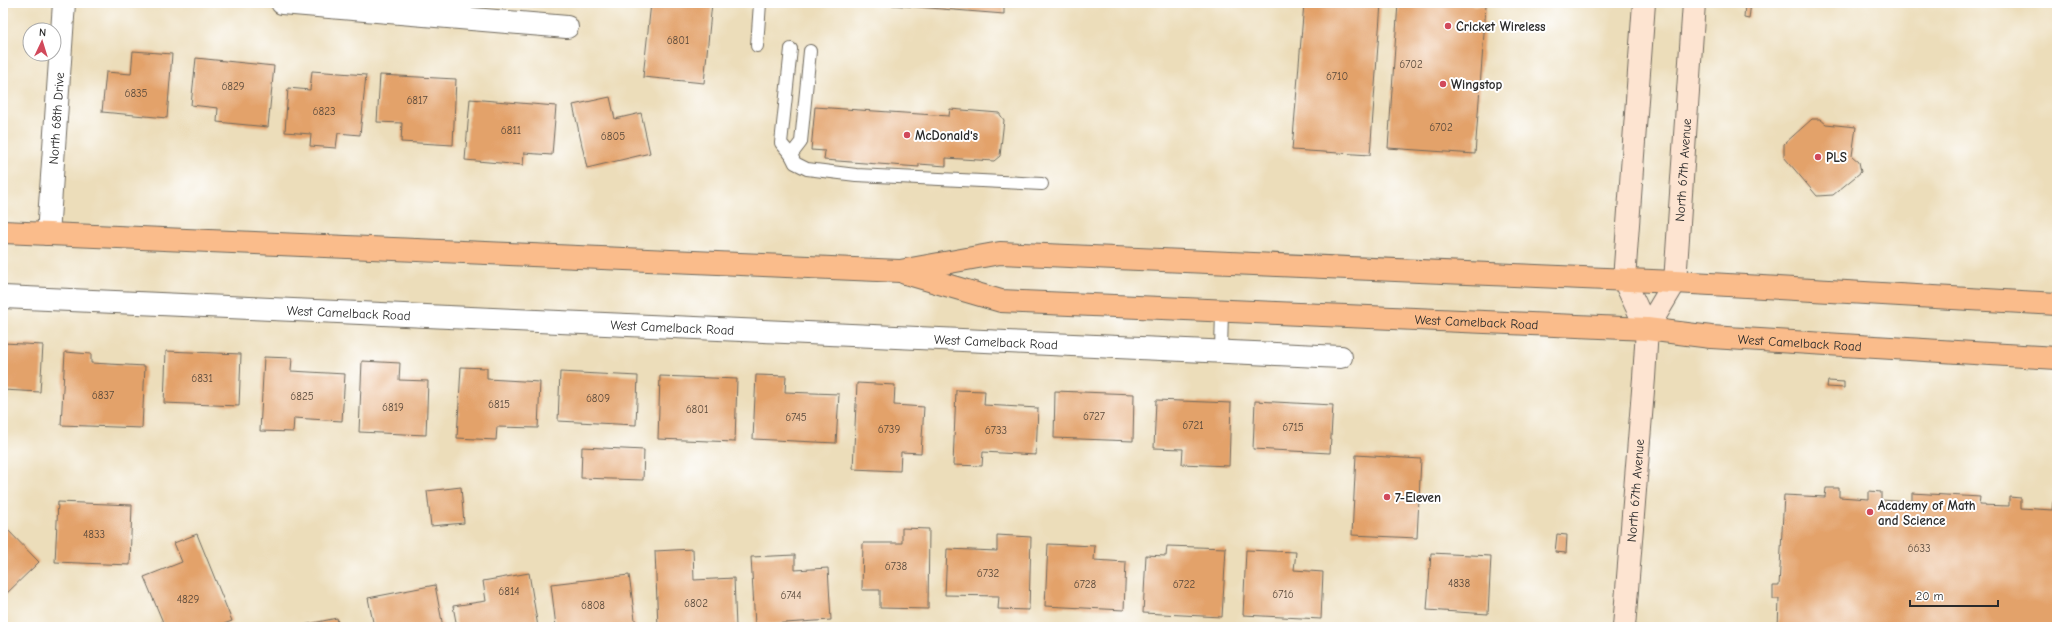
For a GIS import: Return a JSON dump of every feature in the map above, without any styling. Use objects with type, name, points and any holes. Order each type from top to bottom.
[{"type":"main road","name":"North 67th Avenue","points":[[1644,3],[1624,280],[1647,329]]},
{"type":"main road","name":"North 67th Avenue","points":[[1624,627],[1647,329],[1675,282],[1694,3]]},
{"type":"main road","name":"West Camelback Road","points":[[3,232],[900,272],[1000,253],[1675,282],[2057,304]]},
{"type":"main road","name":"West Camelback Road","points":[[900,272],[1001,301],[1647,329],[1711,337],[2057,358]]},
{"type":"street","name":"North 68th Drive","points":[[48,234],[64,3]]},
{"type":"street","points":[[282,3],[567,27]]},
{"type":"street","name":"West Camelback Road","points":[[3,297],[1341,357]]},
{"type":"lane","points":[[757,46],[760,3]]},
{"type":"lane","points":[[791,49],[781,143],[792,155],[795,163],[807,169],[856,175],[1042,184]]},
{"type":"lane","points":[[792,155],[801,142],[810,51]]},
{"type":"lane","points":[[1221,351],[1222,310]]},
{"type":"building","points":[[651,3],[712,3],[704,83],[643,77]]},
{"type":"building","points":[[1004,3],[1004,14],[879,4]]},
{"type":"building","points":[[1304,3],[1381,3],[1370,155],[1292,150]]},
{"type":"building","points":[[1398,3],[1440,3],[1486,6],[1475,154],[1388,148]]},
{"type":"building","points":[[1745,3],[1751,3],[1749,19],[1744,18]]},
{"type":"building","points":[[133,51],[172,54],[167,118],[102,112],[106,72],[131,74]]},
{"type":"building","points":[[196,58],[274,66],[268,127],[217,122],[218,108],[191,105]]},
{"type":"building","points":[[312,71],[366,75],[360,135],[338,133],[336,148],[310,146],[311,134],[285,132],[288,88],[310,90]]},
{"type":"building","points":[[380,75],[456,79],[453,145],[401,142],[402,123],[377,122]]},
{"type":"building","points":[[610,97],[615,119],[641,113],[650,153],[587,168],[573,105]]},
{"type":"building","points":[[470,99],[556,106],[552,155],[524,153],[523,165],[465,160]]},
{"type":"building","name":"McDonald's","points":[[815,107],[949,116],[950,109],[999,113],[1004,120],[1000,156],[994,161],[946,158],[946,166],[919,164],[919,167],[824,160],[825,151],[811,150]]},
{"type":"building","name":"PLS","points":[[1812,119],[1820,119],[1826,124],[1856,127],[1852,156],[1859,162],[1861,172],[1833,195],[1817,196],[1784,157],[1784,144]]},
{"type":"building","points":[[3,343],[43,345],[40,392],[3,390]]},
{"type":"building","points":[[166,351],[241,354],[239,406],[164,403]]},
{"type":"building","points":[[65,352],[91,354],[91,363],[145,366],[142,428],[61,425]]},
{"type":"building","points":[[264,357],[292,358],[291,371],[345,374],[342,421],[294,418],[293,432],[260,431]]},
{"type":"building","points":[[362,361],[400,363],[399,380],[428,381],[426,435],[359,432]]},
{"type":"building","points":[[461,367],[487,368],[487,379],[540,382],[538,428],[497,427],[496,440],[457,438]]},
{"type":"building","points":[[560,372],[638,376],[636,425],[558,421]]},
{"type":"building","points":[[756,375],[786,376],[785,392],[839,394],[836,443],[753,439]]},
{"type":"building","points":[[660,376],[737,379],[735,442],[658,439]]},
{"type":"building","points":[[1828,381],[1844,382],[1844,388],[1827,387]]},
{"type":"building","points":[[857,383],[895,385],[894,405],[924,407],[921,453],[901,452],[900,471],[853,469]]},
{"type":"building","points":[[956,390],[985,391],[984,405],[1038,408],[1036,455],[983,452],[982,466],[953,465]]},
{"type":"building","points":[[1055,391],[1134,394],[1133,441],[1054,438]]},
{"type":"building","points":[[1156,400],[1231,403],[1229,466],[1182,464],[1183,449],[1154,448]]},
{"type":"building","points":[[1255,401],[1333,405],[1330,453],[1253,449]]},
{"type":"building","points":[[582,447],[644,450],[643,480],[581,478]]},
{"type":"building","name":"7-Eleven","points":[[1356,455],[1421,459],[1417,538],[1352,535]]},
{"type":"building","points":[[461,487],[464,523],[431,526],[427,491]]},
{"type":"building","points":[[1826,488],[1839,488],[1839,497],[1869,499],[1869,491],[1881,492],[1881,500],[1912,502],[1912,493],[1980,497],[1979,505],[2009,506],[2009,497],[2021,498],[2021,508],[2052,510],[2053,502],[2057,502],[2057,627],[1778,627],[1779,599],[1773,599],[1773,586],[1779,586],[1784,495],[1825,497]]},
{"type":"building","points":[[58,502],[132,505],[130,565],[55,562]]},
{"type":"building","points":[[3,525],[39,562],[3,597]]},
{"type":"building","points":[[902,528],[929,529],[928,609],[880,608],[880,590],[862,590],[863,543],[902,543]]},
{"type":"building","points":[[197,534],[232,621],[216,627],[165,627],[144,577],[182,562],[174,543]]},
{"type":"building","points":[[1557,534],[1567,535],[1566,553],[1555,552]]},
{"type":"building","points":[[997,535],[1031,537],[1029,610],[998,609],[999,596],[945,595],[947,549],[997,551]]},
{"type":"building","points":[[1048,544],[1095,546],[1094,560],[1126,562],[1124,610],[1045,606]]},
{"type":"building","points":[[1167,546],[1226,548],[1222,617],[1143,613],[1146,555],[1166,556]]},
{"type":"building","points":[[693,549],[694,580],[734,578],[736,627],[658,627],[655,551]]},
{"type":"building","points":[[1246,550],[1296,552],[1294,570],[1323,572],[1321,619],[1243,615]]},
{"type":"building","points":[[1431,553],[1491,556],[1488,614],[1427,610]]},
{"type":"building","points":[[795,555],[795,570],[828,568],[831,620],[755,625],[751,557]]},
{"type":"building","points":[[529,573],[538,627],[457,627],[453,606],[486,601],[483,581]]},
{"type":"building","points":[[629,575],[636,627],[556,627],[551,584]]},
{"type":"building","points":[[435,585],[443,627],[374,627],[368,598]]},
{"type":"building","points":[[337,618],[339,627],[299,627],[299,626]]},
{"type":"place","name":"Cricket Wireless","points":[[1448,26]]},
{"type":"place","name":"Wingstop","points":[[1443,84]]},
{"type":"place","name":"McDonald's","points":[[907,135]]},
{"type":"place","name":"PLS","points":[[1818,157]]},
{"type":"place","name":"7-Eleven","points":[[1387,497]]},
{"type":"place","name":"Academy of Math and Science","points":[[1870,512]]}]
